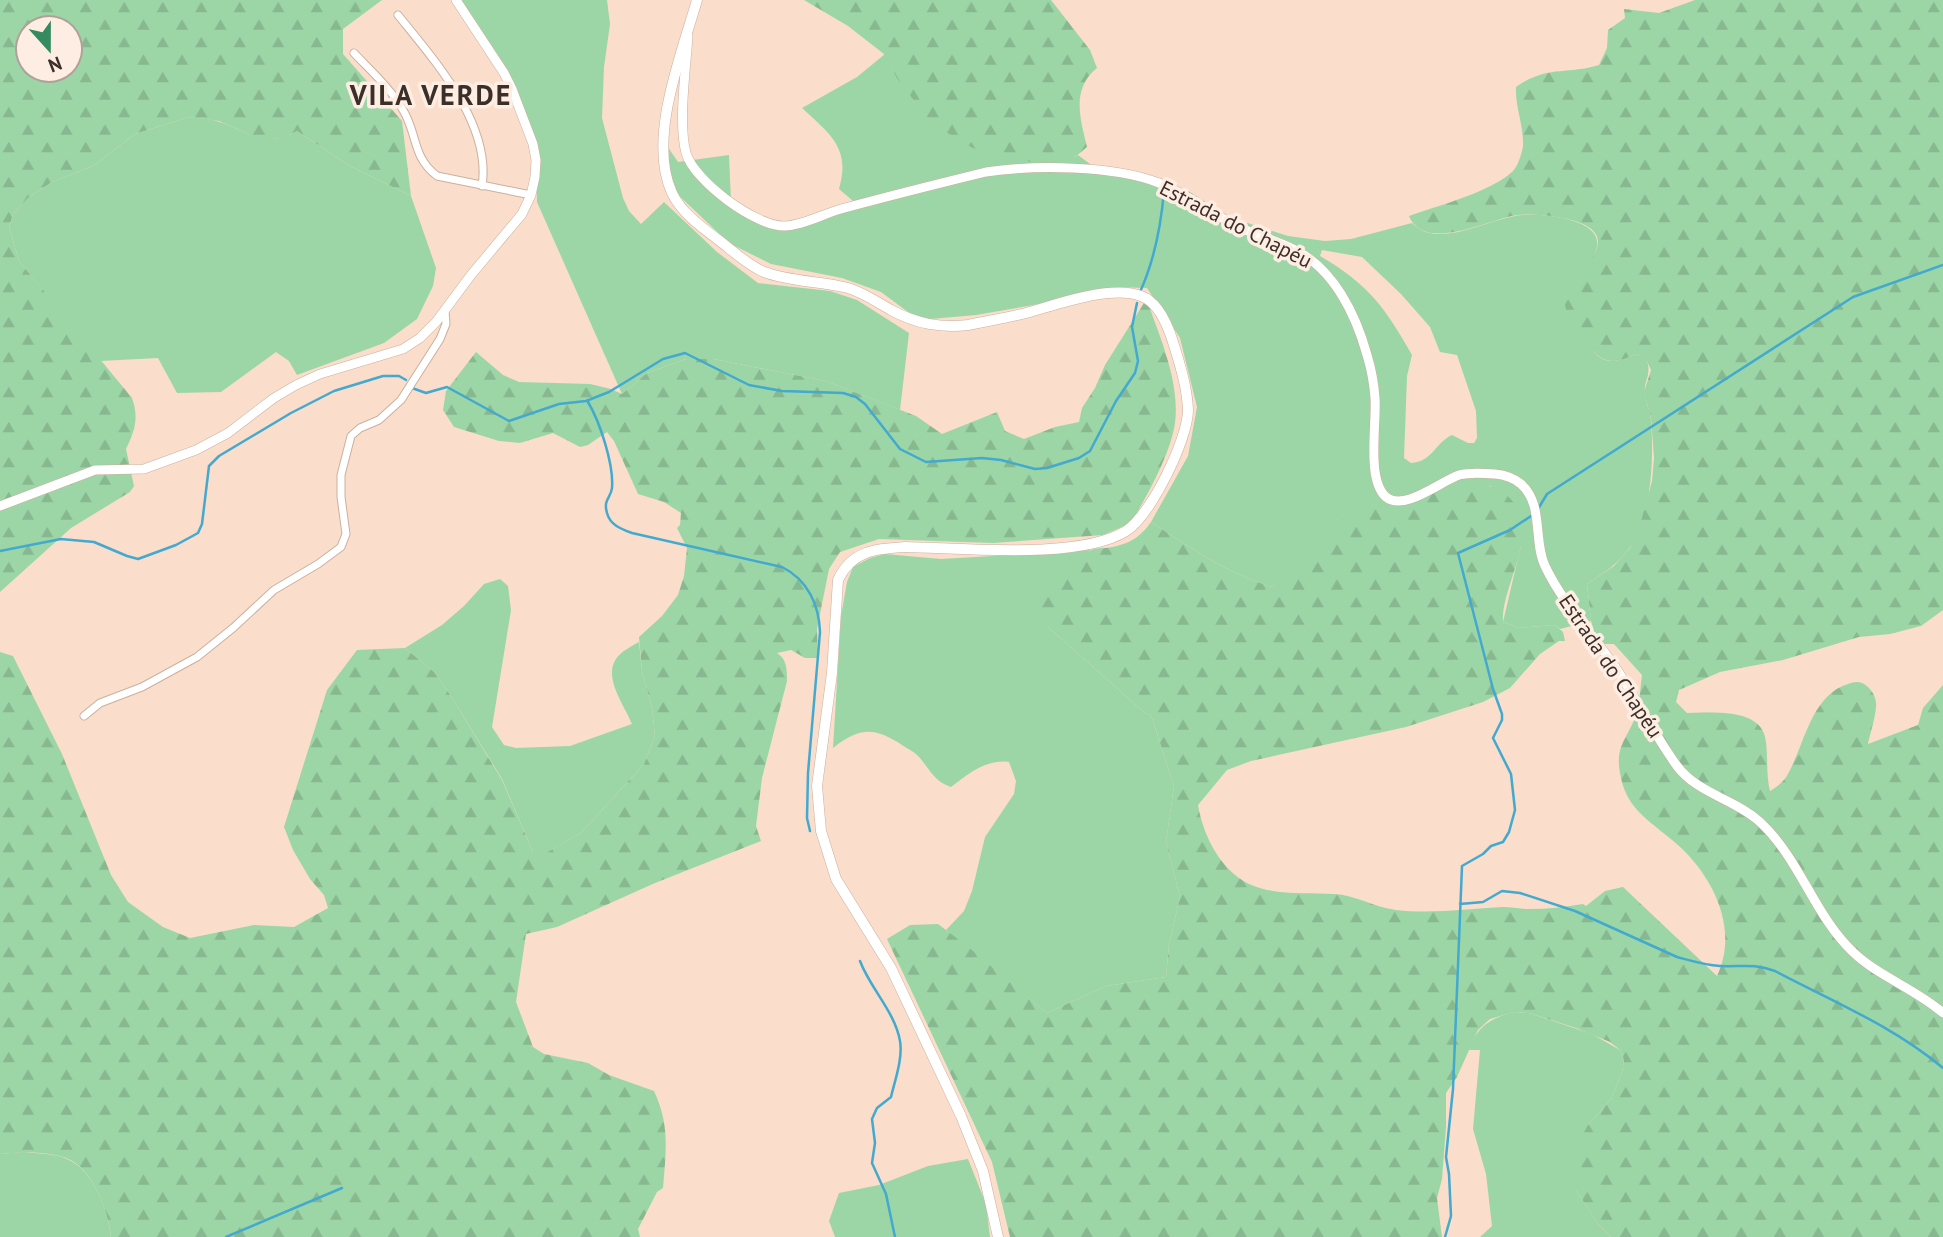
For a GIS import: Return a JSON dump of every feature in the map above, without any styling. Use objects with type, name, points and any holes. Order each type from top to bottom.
[{"type":"main road","points":[[697,0],[677,63],[668,104],[665,130],[668,180],[676,200],[688,215],[745,260],[769,273],[849,289],[907,318],[926,325],[946,327],[1022,314],[1111,293],[1141,296],[1152,303],[1163,318],[1172,338],[1186,386],[1188,412],[1182,438],[1156,495],[1143,516],[1128,530],[1107,540],[1071,548],[878,549],[857,556],[844,566],[838,580],[832,673],[817,786],[821,831],[836,879],[891,968],[961,1116],[983,1171],[998,1237]]},
{"type":"street","points":[[0,506],[95,470],[144,469],[196,450],[228,433],[296,385],[320,374],[403,349],[420,338],[445,311],[522,214],[531,195],[536,160],[504,73],[456,0]]},
{"type":"street","points":[[398,15],[434,60],[461,101],[480,149],[484,173],[482,186]]},
{"type":"street","name":"Estrada do Chapéu","points":[[689,31],[683,135],[689,161],[709,184],[765,223],[787,226],[986,172],[1006,169],[1068,169],[1129,175],[1159,183],[1234,225],[1309,258],[1335,284],[1353,316],[1367,355],[1375,395],[1375,469],[1385,496],[1394,500],[1420,496],[1438,484],[1462,474],[1492,474],[1517,480],[1528,490],[1533,503],[1539,550],[1552,579],[1623,679],[1679,769],[1704,790],[1734,803],[1763,825],[1797,870],[1823,914],[1853,953],[1943,1013]]},
{"type":"street","points":[[354,52],[404,111],[420,159],[427,169],[437,176],[531,195]]},
{"type":"street","points":[[84,716],[100,703],[142,687],[197,656],[233,628],[274,590],[341,547],[346,534],[341,475],[351,436],[360,428],[379,420],[401,400],[440,339],[446,324],[445,311]]},
{"type":"green space","points":[[0,0],[382,0],[343,29],[343,54],[402,121],[411,196],[350,166],[297,131],[283,138],[262,140],[219,121],[189,117],[135,134],[93,166],[52,182],[29,197],[13,214],[9,227],[19,261],[132,398],[135,411],[135,424],[126,449],[134,486],[130,492],[71,528],[0,592]]},
{"type":"green space","points":[[461,0],[607,0],[610,24],[604,67],[602,118],[623,198],[629,211],[641,224],[664,202],[717,252],[758,283],[830,291],[857,300],[909,333],[900,410],[826,381],[713,359],[686,359],[647,373],[622,394],[537,202],[536,158],[506,71]]},
{"type":"green space","points":[[804,0],[1051,0],[1090,50],[1097,68],[1083,85],[1081,95],[1080,115],[1087,147],[1074,158],[1033,162],[996,158],[962,143],[929,120],[896,77],[884,54],[848,26]]},
{"type":"green space","points":[[1695,0],[1943,0],[1943,610],[1921,626],[1890,634],[1859,637],[1783,660],[1720,672],[1679,690],[1676,702],[1687,713],[1735,714],[1756,723],[1763,731],[1766,742],[1770,791],[1787,775],[1811,721],[1826,698],[1836,690],[1858,682],[1867,686],[1873,694],[1876,700],[1875,717],[1868,744],[1918,725],[1923,708],[1943,685],[1943,1237],[1611,1237],[1597,1223],[1576,1190],[1571,1176],[1570,1157],[1588,1125],[1611,1099],[1622,1072],[1624,1060],[1620,1050],[1610,1042],[1576,1028],[1529,1013],[1514,1012],[1490,1019],[1478,1030],[1457,1077],[1446,1093],[1442,1179],[1437,1198],[1442,1237],[1010,1237],[992,1162],[887,939],[910,925],[938,924],[1047,1013],[1106,986],[1166,977],[1169,944],[1180,897],[1166,842],[1174,786],[1151,715],[1145,713],[1048,627],[1039,612],[1052,585],[1073,562],[1093,549],[1113,547],[1132,540],[1151,522],[1224,567],[1272,587],[1340,522],[1361,508],[1418,492],[1459,485],[1489,486],[1505,494],[1519,513],[1522,530],[1503,622],[1519,628],[1555,625],[1563,632],[1565,641],[1559,641],[1540,654],[1510,688],[1483,702],[1406,727],[1251,761],[1227,770],[1198,805],[1214,851],[1239,878],[1259,888],[1280,892],[1342,895],[1396,910],[1586,906],[1605,891],[1623,887],[1717,976],[1723,959],[1724,923],[1712,889],[1692,859],[1636,809],[1621,778],[1620,752],[1637,713],[1642,675],[1614,644],[1598,644],[1591,621],[1587,584],[1614,566],[1630,548],[1640,525],[1652,481],[1654,458],[1651,418],[1644,392],[1651,370],[1646,359],[1637,354],[1614,361],[1599,357],[1585,342],[1567,312],[1565,296],[1591,260],[1598,241],[1595,233],[1585,225],[1542,215],[1517,215],[1443,233],[1428,232],[1417,227],[1409,216],[1479,191],[1513,171],[1523,146],[1516,87],[1547,73],[1599,65],[1607,48],[1608,30],[1625,18],[1624,9],[1659,13]]},
{"type":"green space","points":[[885,54],[896,77],[1074,158],[1078,155],[1098,170],[1148,175],[1187,190],[1229,217],[1288,236],[1325,241],[1351,239],[1412,223],[1425,232],[1446,234],[1524,215],[1565,219],[1589,229],[1596,236],[1595,253],[1565,296],[1581,332],[1598,356],[1609,361],[1637,354],[1646,358],[1649,369],[1645,394],[1651,420],[1652,452],[1647,505],[1636,537],[1619,560],[1587,584],[1591,621],[1560,629],[1555,625],[1519,628],[1503,622],[1521,545],[1491,486],[1464,485],[1417,493],[1349,515],[1286,577],[1272,587],[1224,567],[1151,522],[1188,456],[1197,407],[1180,338],[1147,288],[1113,287],[976,315],[919,320],[881,292],[842,278],[771,264],[729,243],[673,190],[659,165],[665,143],[678,162],[729,155],[731,201],[776,227],[794,227],[853,201],[839,189],[842,175],[840,152],[829,134],[802,108],[857,77]],"holes":[[[1322,250],[1362,257],[1401,294],[1430,327],[1440,352],[1457,355],[1476,411],[1477,438],[1474,443],[1452,435],[1429,456],[1418,462],[1411,463],[1404,458],[1407,376],[1412,355],[1374,298],[1337,266],[1320,256]]]},
{"type":"green space","points":[[189,117],[219,122],[259,138],[276,138],[297,131],[350,166],[411,196],[436,268],[433,286],[417,319],[384,343],[297,375],[289,361],[276,352],[221,392],[177,393],[158,358],[100,361],[19,261],[9,227],[13,214],[29,197],[52,182],[93,166],[135,134]]},
{"type":"green space","points":[[1144,303],[1149,306],[1169,364],[1176,409],[1173,435],[1163,461],[1131,523],[1103,535],[993,543],[879,539],[840,552],[829,569],[817,629],[818,658],[805,658],[791,650],[777,653],[785,662],[787,681],[762,778],[756,826],[761,841],[655,883],[557,927],[526,934],[516,1002],[533,1047],[544,1054],[588,1063],[609,1075],[654,1091],[659,1103],[666,1138],[663,1188],[657,1192],[638,1229],[640,1237],[111,1237],[98,1191],[76,1163],[50,1154],[0,1154],[0,652],[13,656],[62,754],[111,875],[128,902],[163,927],[190,938],[254,925],[294,927],[328,908],[324,895],[310,879],[293,850],[284,827],[327,690],[357,650],[405,648],[434,672],[502,780],[534,860],[582,832],[644,764],[655,736],[652,708],[642,671],[639,637],[662,616],[678,595],[684,576],[687,548],[677,528],[680,525],[681,513],[664,502],[638,494],[614,441],[607,432],[588,445],[580,447],[553,433],[520,443],[499,441],[454,427],[443,410],[446,391],[476,352],[503,375],[519,382],[590,384],[622,394],[647,373],[686,359],[713,359],[826,381],[916,416],[942,434],[997,412],[1005,431],[1024,439],[1055,427],[1079,422],[1082,408],[1105,365]]},
{"type":"green space","points":[[1091,550],[1061,574],[1048,627],[1145,713],[1151,715],[1174,786],[1166,842],[1180,897],[1169,944],[1166,977],[1106,986],[1047,1013],[946,930],[964,911],[972,891],[985,837],[1014,794],[1016,781],[1009,762],[985,765],[951,787],[937,779],[916,754],[883,735],[859,733],[833,748],[841,616],[847,582],[853,567],[885,554],[941,559]]},
{"type":"green space","points":[[500,579],[508,586],[511,610],[492,727],[504,745],[516,748],[570,746],[632,724],[612,675],[620,654],[639,642],[642,671],[652,708],[655,736],[644,764],[582,832],[533,861],[533,852],[502,779],[434,672],[405,648],[442,625],[484,584]]},
{"type":"green space","points":[[1514,1012],[1529,1013],[1592,1034],[1620,1050],[1624,1060],[1622,1072],[1611,1099],[1588,1125],[1576,1190],[1597,1223],[1611,1237],[1480,1237],[1492,1226],[1486,1174],[1473,1129],[1480,1050],[1469,1050],[1476,1035],[1486,1024]]},
{"type":"green space","points":[[24,1152],[62,1157],[77,1164],[98,1192],[107,1215],[111,1237],[0,1237],[0,1154]]},
{"type":"green space","points":[[968,1159],[986,1204],[990,1237],[835,1237],[829,1221],[839,1193],[879,1185],[928,1166]]},
{"type":"waterway","points":[[1140,292],[1156,242],[1164,191]]},
{"type":"waterway","points":[[1538,509],[1547,494],[1853,297],[1943,265]]},
{"type":"waterway","points":[[412,388],[426,393],[447,387],[509,421],[559,404],[586,401],[609,392],[663,359],[685,353],[749,385],[782,391],[843,393],[856,397],[865,404],[900,449],[926,462],[982,458],[1035,469],[1047,468],[1079,458],[1090,451],[1116,401],[1135,373],[1138,361],[1132,327],[1137,303]]},
{"type":"waterway","points":[[0,551],[61,539],[94,542],[138,559],[176,545],[198,533],[202,524],[209,466],[219,456],[334,391],[383,376],[399,376],[406,380]]},
{"type":"waterway","points":[[588,402],[608,456],[612,488],[606,508],[613,524],[632,533],[782,567],[799,579],[810,594],[817,612],[820,632],[808,773],[807,818],[810,831]]},
{"type":"waterway","points":[[1445,1237],[1451,1216],[1446,1157],[1453,1089],[1462,866],[1491,846],[1503,842],[1509,832],[1515,810],[1511,774],[1493,738],[1502,720],[1502,714],[1458,553],[1510,530],[1534,514]]},
{"type":"waterway","points":[[1460,904],[1483,902],[1502,891],[1520,893],[1575,911],[1677,957],[1709,965],[1754,966],[1775,971],[1904,1039],[1943,1068]]},
{"type":"waterway","points":[[860,961],[893,1020],[901,1048],[891,1097],[877,1108],[872,1119],[875,1143],[872,1163],[886,1194],[895,1237]]},
{"type":"waterway","points":[[226,1237],[342,1188]]},
{"type":"district","name":"VILA VERDE","points":[[431,94]]}]
